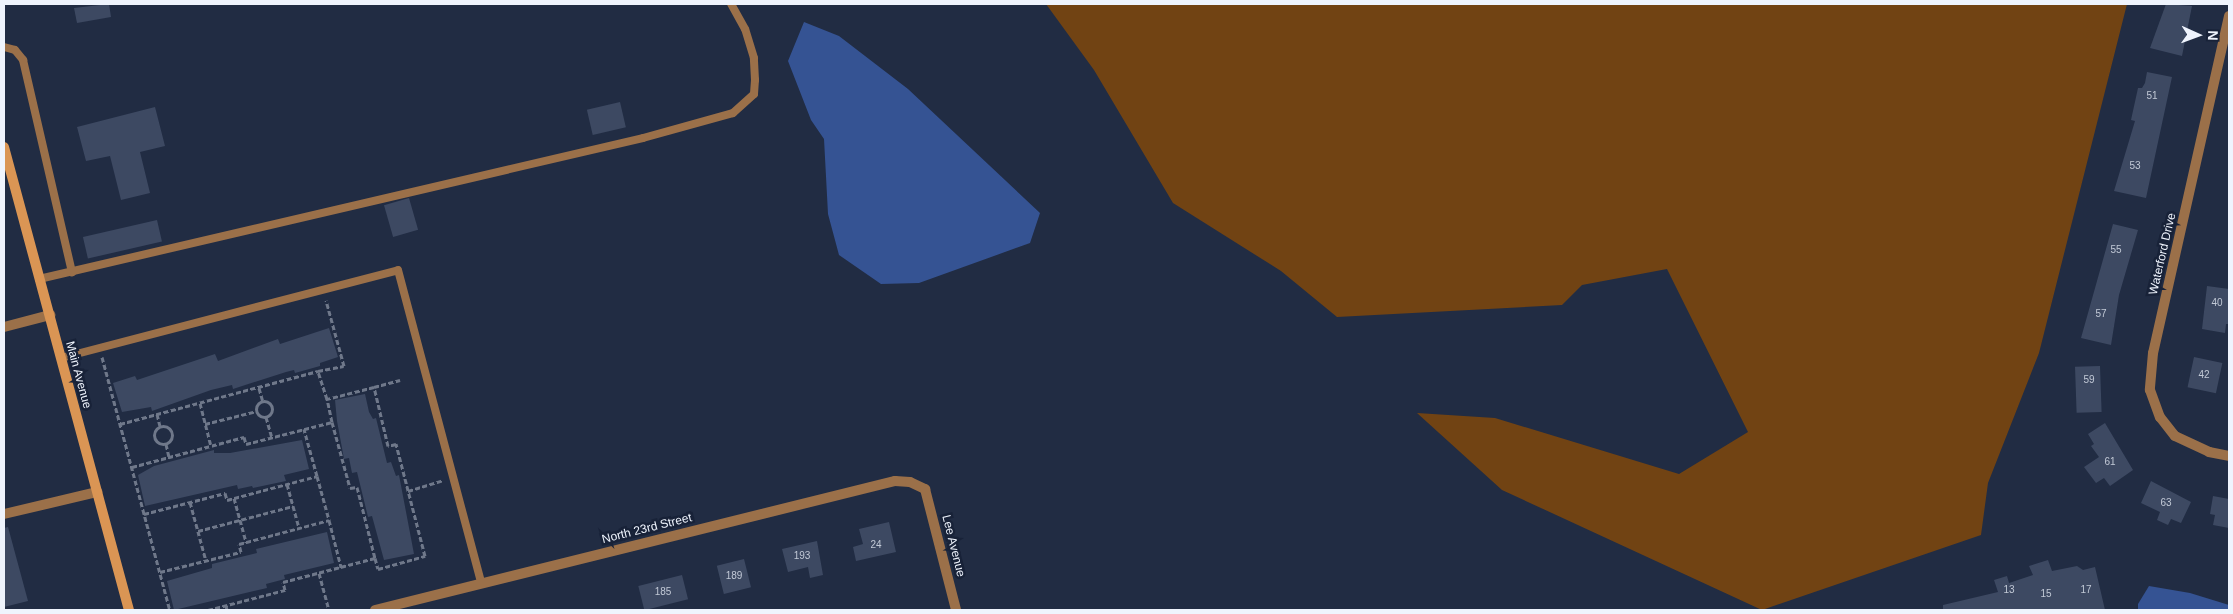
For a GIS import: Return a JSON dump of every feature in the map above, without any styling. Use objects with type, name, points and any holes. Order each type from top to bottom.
[{"type":"street","name":"Waterford Drive","points":[[2229,16],[2153,354],[2150,390],[2160,417],[2175,436],[2209,452],[2229,456]]},
{"type":"street","name":"Main Avenue","points":[[4,147],[129,610]]},
{"type":"street","points":[[4,327],[50,315]]},
{"type":"street","name":"North 23rd Street","points":[[374,610],[880,482],[910,482],[925,489]]},
{"type":"street","name":"Lee Avenue","points":[[925,489],[956,610]]},
{"type":"street","points":[[4,514],[97,492]]},
{"type":"lane","points":[[39,279],[643,138],[733,113],[754,94],[756,80],[754,58],[745,29],[731,4]]},
{"type":"lane","points":[[4,47],[15,50],[24,60],[72,272]]},
{"type":"lane","points":[[60,358],[398,270],[481,582]]},
{"type":"path","points":[[120,424],[318,371],[344,366],[323,290]]},
{"type":"path","points":[[99,348],[170,610]]},
{"type":"path","points":[[318,371],[350,488],[357,487],[378,569],[425,556],[396,444],[388,446],[374,387]]},
{"type":"path","points":[[327,400],[400,380]]},
{"type":"path","points":[[257,411],[262,402],[259,388]]},
{"type":"path","points":[[262,402],[272,406],[266,416]]},
{"type":"path","points":[[200,403],[211,446]]},
{"type":"path","points":[[205,424],[257,411],[266,416],[272,438]]},
{"type":"path","points":[[157,414],[160,426]]},
{"type":"path","points":[[132,467],[244,437],[246,444],[332,422]]},
{"type":"path","points":[[160,426],[166,426],[172,433],[171,439],[166,444],[155,439],[155,430],[160,426]]},
{"type":"path","points":[[304,429],[341,567]]},
{"type":"path","points":[[166,444],[169,458]]},
{"type":"path","points":[[144,514],[225,493],[227,500],[317,476]]},
{"type":"path","points":[[408,491],[453,477]]},
{"type":"path","points":[[286,484],[299,528]]},
{"type":"path","points":[[234,498],[246,542]]},
{"type":"path","points":[[190,502],[206,560]]},
{"type":"path","points":[[198,531],[292,506]]},
{"type":"path","points":[[160,572],[241,552],[239,544],[329,520]]},
{"type":"path","points":[[208,610],[285,590],[283,582],[375,558]]},
{"type":"path","points":[[319,573],[329,610]]},
{"type":"path","points":[[226,605],[227,610]]},
{"type":"shaded area","points":[[1046,4],[2127,4],[2039,353],[1988,483],[1981,535],[1762,610],[1502,490],[1417,413],[1495,418],[1679,474],[1748,432],[1667,269],[1582,285],[1562,305],[1337,317],[1281,271],[1173,203],[1094,70]]},
{"type":"water","points":[[804,22],[839,36],[908,89],[1040,213],[1030,243],[919,283],[881,284],[839,255],[828,214],[824,139],[811,120],[788,61]]},
{"type":"water","points":[[2149,586],[2190,593],[2229,605],[2229,610],[2138,610],[2138,604]]},
{"type":"building","points":[[109,4],[111,17],[77,23],[74,8]]},
{"type":"building","points":[[2166,4],[2192,6],[2182,56],[2150,48]]},
{"type":"building","points":[[2147,72],[2172,77],[2146,198],[2114,191],[2135,121],[2131,120],[2138,88],[2142,88],[2145,83]]},
{"type":"building","points":[[620,102],[626,127],[593,135],[587,110]]},
{"type":"building","points":[[155,107],[165,146],[140,152],[150,193],[121,200],[110,156],[86,161],[77,127]]},
{"type":"building","points":[[409,198],[418,230],[393,237],[384,205]]},
{"type":"building","points":[[157,220],[162,241],[88,259],[83,237]]},
{"type":"building","points":[[2113,224],[2138,230],[2119,295],[2111,345],[2081,338]]},
{"type":"building","points":[[2207,286],[2229,289],[2229,324],[2226,324],[2225,333],[2202,329]]},
{"type":"building","points":[[329,328],[338,357],[320,363],[320,366],[295,373],[294,370],[286,372],[233,389],[232,385],[211,390],[152,411],[151,407],[122,412],[113,383],[135,376],[137,380],[215,354],[218,361],[278,339],[280,344]]},
{"type":"building","points":[[2194,357],[2222,363],[2216,393],[2188,387]]},
{"type":"building","points":[[2100,366],[2102,412],[2077,413],[2075,367]]},
{"type":"building","points":[[365,394],[369,412],[373,419],[376,418],[387,463],[391,462],[396,476],[399,475],[414,554],[384,560],[372,516],[368,517],[357,472],[352,473],[349,458],[344,459],[335,400]]},
{"type":"building","points":[[2105,423],[2133,470],[2110,486],[2104,478],[2096,483],[2084,467],[2099,457],[2091,446],[2094,444],[2088,434]]},
{"type":"building","points":[[302,440],[309,469],[284,475],[286,481],[253,488],[252,486],[238,489],[237,485],[145,506],[138,475],[154,466],[214,450],[214,453],[230,453]]},
{"type":"building","points":[[2151,481],[2191,502],[2181,523],[2171,519],[2168,525],[2157,520],[2160,512],[2141,503]]},
{"type":"building","points":[[2213,496],[2229,499],[2229,528],[2213,525],[2215,515],[2210,514]]},
{"type":"building","points":[[889,522],[896,552],[856,561],[853,547],[863,544],[859,529]]},
{"type":"building","points":[[8,527],[28,601],[4,607],[4,528]]},
{"type":"building","points":[[327,532],[334,563],[284,575],[285,579],[266,584],[267,588],[174,610],[167,581],[212,568],[212,564],[257,553],[256,549]]},
{"type":"building","points":[[817,541],[823,575],[810,578],[808,567],[788,572],[782,549]]},
{"type":"building","points":[[744,559],[751,587],[724,594],[717,566]]},
{"type":"building","points":[[2048,560],[2052,571],[2077,566],[2083,570],[2095,567],[2105,610],[1943,610],[1943,605],[1998,592],[1994,580],[2007,576],[2009,583],[2033,575],[2029,566]]},
{"type":"building","points":[[682,575],[688,599],[644,610],[638,586]]}]
